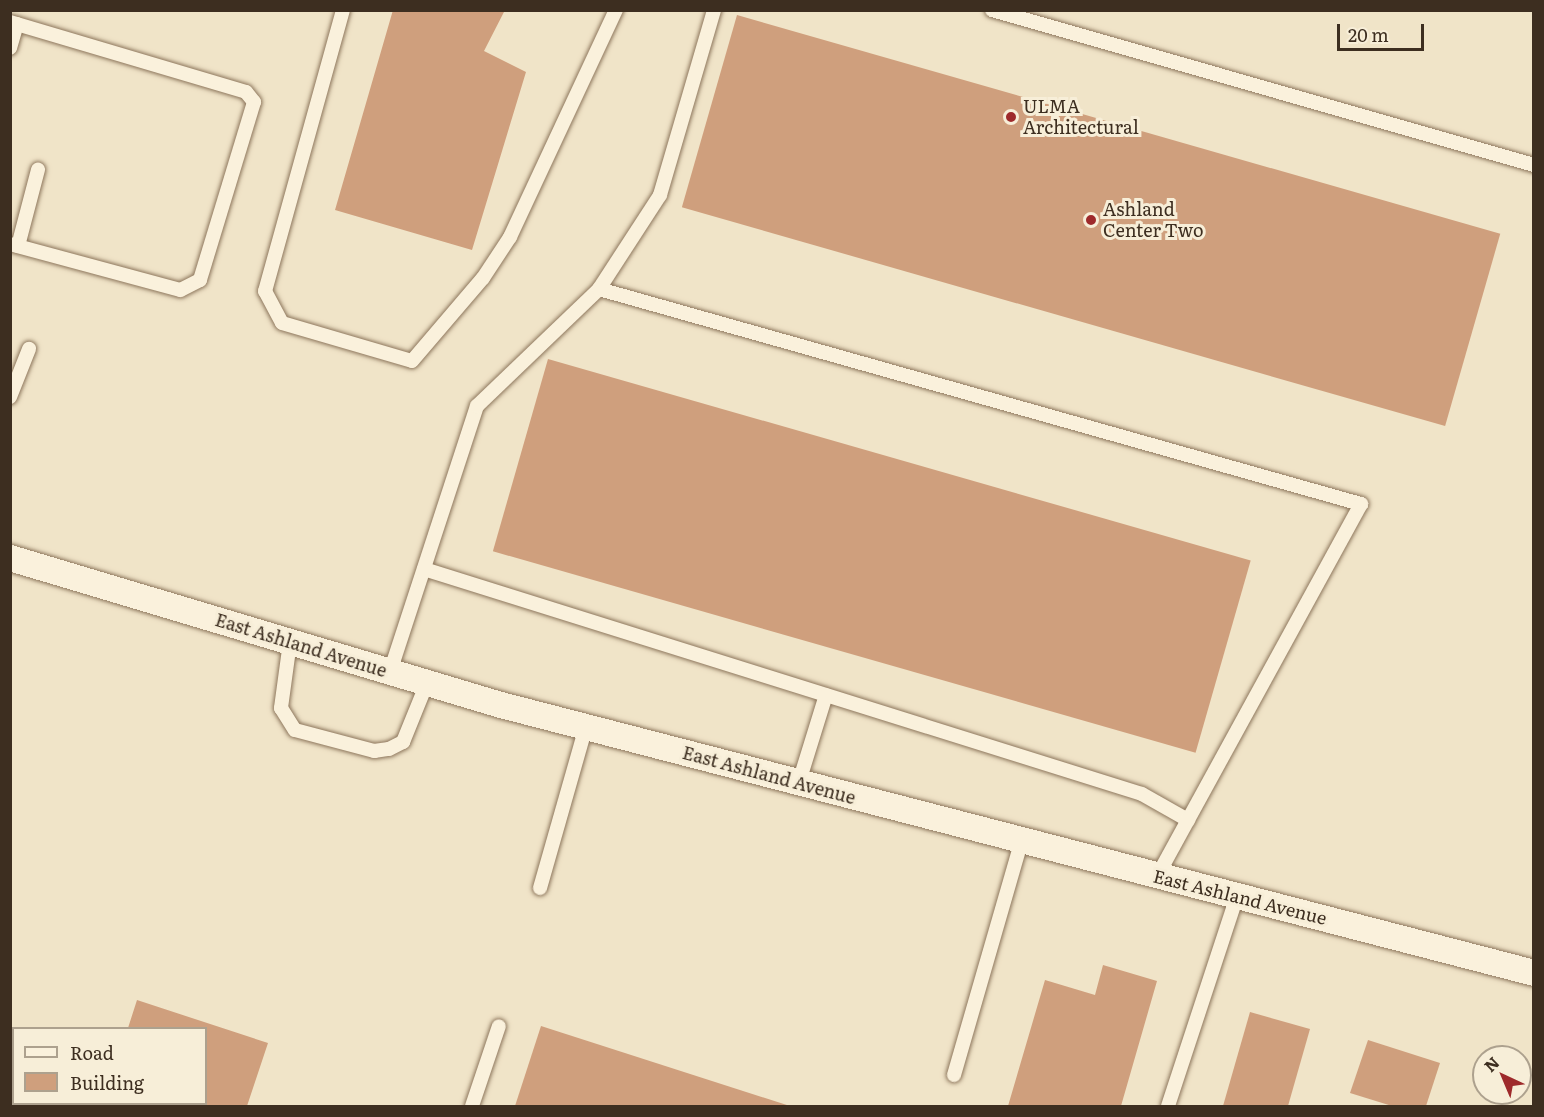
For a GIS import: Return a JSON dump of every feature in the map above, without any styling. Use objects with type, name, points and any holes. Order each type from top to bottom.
[{"type":"street","name":"East Ashland Avenue","points":[[10,558],[390,672],[586,727],[1533,973]]},
{"type":"lane","points":[[343,10],[265,291],[282,323],[412,361],[483,278],[510,237],[616,10]]},
{"type":"lane","points":[[390,672],[477,406],[599,289],[660,195],[714,10]]},
{"type":"lane","points":[[992,10],[1533,165]]},
{"type":"lane","points":[[10,48],[14,23],[246,92],[254,102],[200,280],[180,290],[14,245],[38,170]]},
{"type":"lane","points":[[599,289],[1361,504],[1158,875]]},
{"type":"lane","points":[[10,398],[29,349]]},
{"type":"lane","points":[[424,569],[1143,794],[1188,820]]},
{"type":"lane","points":[[290,642],[281,708],[295,730],[374,751],[389,749],[403,741],[427,682]]},
{"type":"lane","points":[[799,782],[826,695]]},
{"type":"lane","points":[[540,888],[586,727]]},
{"type":"lane","points":[[954,1075],[1022,840]]},
{"type":"lane","points":[[1168,1107],[1237,896]]},
{"type":"lane","points":[[472,1107],[500,1026]]},
{"type":"building","points":[[393,10],[505,10],[484,51],[526,72],[472,250],[335,210]]},
{"type":"building","name":"Ashland Center Two","points":[[737,15],[1500,234],[1445,426],[682,207]]},
{"type":"building","points":[[548,359],[1251,560],[1196,753],[493,551]]},
{"type":"building","points":[[1103,965],[1157,981],[1121,1106],[1008,1106],[1045,980],[1095,995]]},
{"type":"building","points":[[137,1000],[268,1043],[247,1106],[102,1106],[207,1105],[207,1027],[128,1027]]},
{"type":"building","points":[[1250,1012],[1310,1029],[1288,1106],[1223,1106]]},
{"type":"building","points":[[541,1026],[790,1106],[515,1106]]},
{"type":"building","points":[[1368,1040],[1440,1063],[1426,1106],[1392,1106],[1350,1093]]},
{"type":"building","points":[[10,1095],[12,1105],[44,1106],[10,1106]]},
{"type":"place","name":"ULMA Architectural","points":[[1011,117]]},
{"type":"place","name":"Ashland Center Two","points":[[1091,220]]}]
